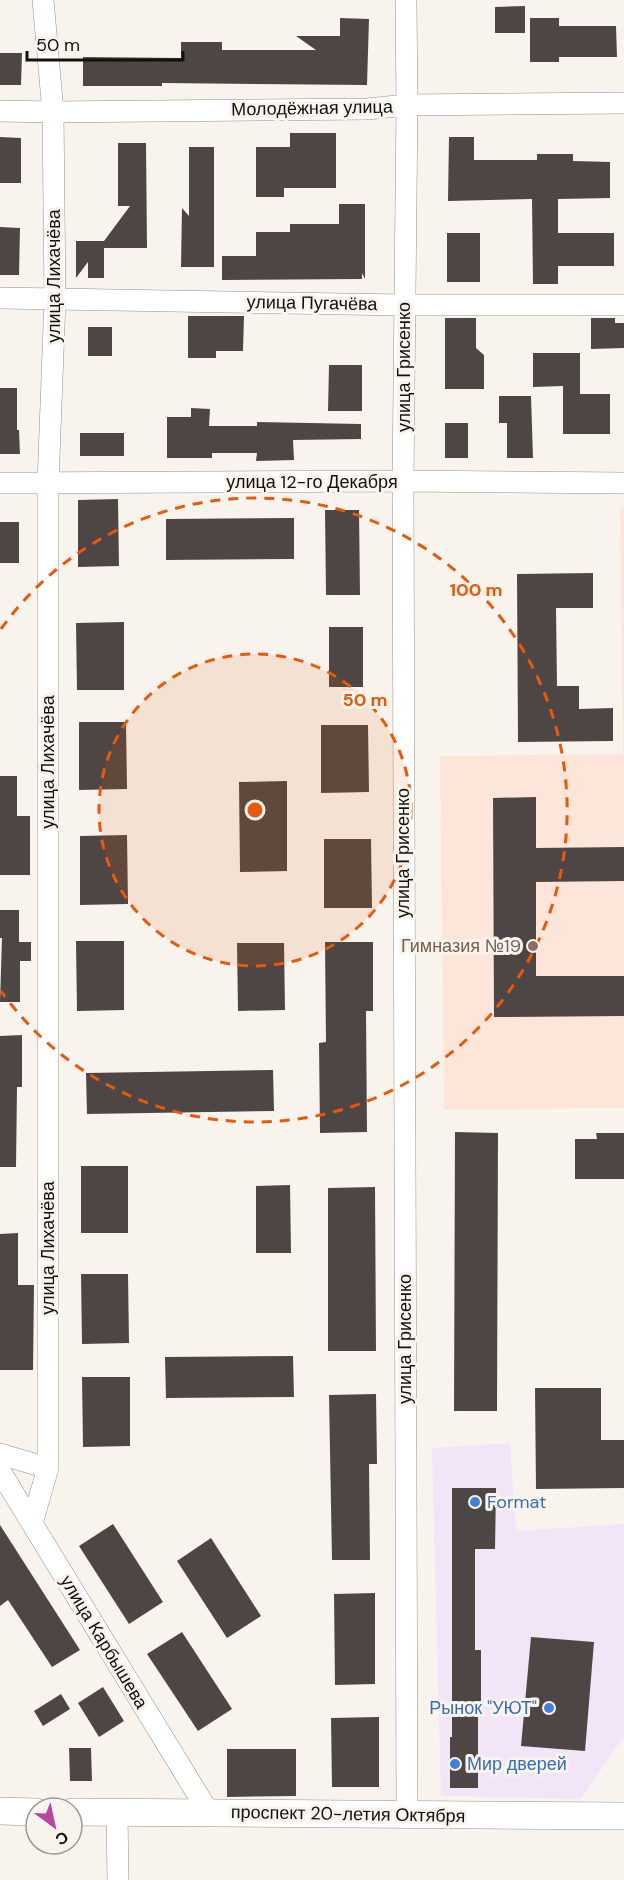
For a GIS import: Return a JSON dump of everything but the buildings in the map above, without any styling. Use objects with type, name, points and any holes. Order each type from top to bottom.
[{"type":"street","name":"улица Лихачёва","points":[[32,1523],[48,1468],[48,483],[55,299],[53,112],[43,0]]},
{"type":"street","name":"улица Грисенко","points":[[406,0],[403,481],[407,1815]]},
{"type":"street","name":"Молодёжная улица","points":[[0,111],[367,109],[407,105],[624,103]]},
{"type":"street","name":"улица Пугачёва","points":[[0,298],[404,305],[624,305]]},
{"type":"street","name":"улица 12-го Декабря","points":[[0,483],[403,481],[624,483]]},
{"type":"street","points":[[0,1454],[48,1468]]},
{"type":"street","name":"улица Карбышева","points":[[0,1471],[209,1813]]},
{"type":"street","points":[[0,1811],[24,1812]]},
{"type":"street","name":"проспект 20-летия Октября","points":[[84,1812],[624,1816]]},
{"type":"street","points":[[117,1813],[118,1880]]},
{"type":"shaded area","name":"Гимназия №19","points":[[620,507],[624,507],[624,1108],[444,1110],[440,756],[623,754]]},
{"type":"shaded area","points":[[510,1443],[516,1531],[624,1524],[624,1736],[581,1799],[441,1796],[432,1448]]},
{"type":"place","name":"Гимназия №19","points":[[533,946]]},
{"type":"place","name":"Format","points":[[475,1502]]},
{"type":"place","name":"Рынок \"УЮТ\"","points":[[549,1708]]},
{"type":"place","name":"Мир дверей","points":[[455,1764]]}]
